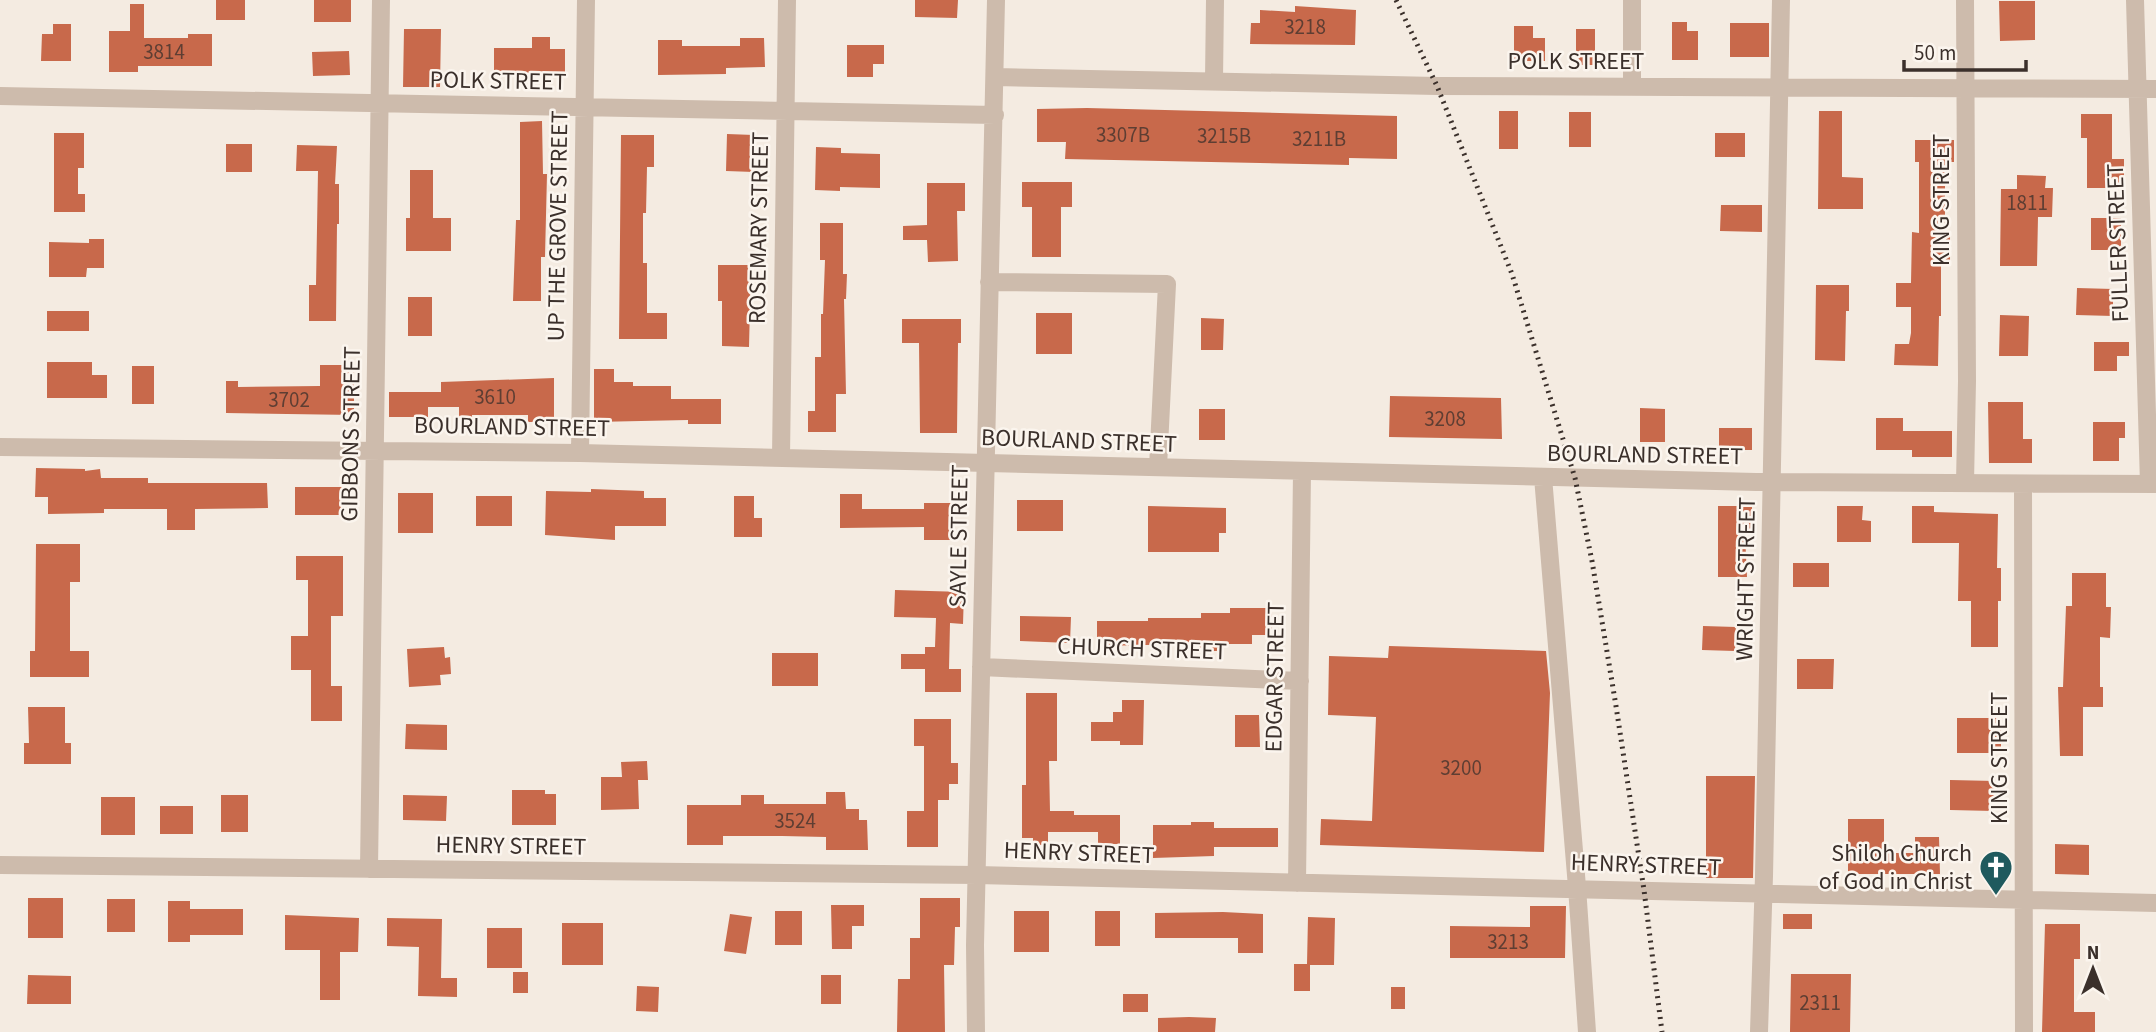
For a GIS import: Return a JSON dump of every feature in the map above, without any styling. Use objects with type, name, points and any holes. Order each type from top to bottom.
[{"type":"street","name":"GIBBONS STREET","points":[[369,869],[381,0]]},
{"type":"street","name":"UP THE GROVE STREET","points":[[580,453],[586,0]]},
{"type":"street","name":"ROSEMARY STREET","points":[[781,457],[787,0]]},
{"type":"street","name":"SAYLE STREET","points":[[976,1032],[996,0]]},
{"type":"street","points":[[1214,80],[1215,0]]},
{"type":"street","points":[[1632,0],[1632,86]]},
{"type":"street","name":"WRIGHT STREET","points":[[1759,1032],[1781,0]]},
{"type":"street","name":"KING STREET","points":[[1965,0],[1965,483]]},
{"type":"street","name":"FULLER STREET","points":[[2135,0],[2147,89],[2152,484]]},
{"type":"street","name":"POLK STREET","points":[[995,77],[1437,86],[2147,89]]},
{"type":"street","name":"POLK STREET","points":[[0,96],[995,115]]},
{"type":"street","points":[[989,282],[1167,284],[1158,467]]},
{"type":"street","name":"BOURLAND STREET","points":[[0,447],[580,453],[1772,482],[2152,484]]},
{"type":"street","name":"EDGAR STREET","points":[[1297,883],[1302,472]]},
{"type":"street","points":[[1543,477],[1587,1032]]},
{"type":"street","name":"KING STREET","points":[[2023,484],[2024,1032]]},
{"type":"street","name":"CHURCH STREET","points":[[981,667],[1300,681]]},
{"type":"street","name":"HENRY STREET","points":[[0,864],[977,875],[1577,887],[2156,903]]},
{"type":"building","points":[[216,0],[245,0],[245,20],[216,20]]},
{"type":"building","points":[[314,0],[351,0],[351,22],[314,22]]},
{"type":"building","points":[[915,0],[958,0],[957,18],[915,17]]},
{"type":"building","points":[[1999,1],[2035,1],[2035,40],[2000,41]]},
{"type":"building","points":[[130,4],[144,4],[144,38],[188,38],[188,34],[212,34],[212,66],[138,66],[138,72],[109,72],[109,31],[130,31]]},
{"type":"building","points":[[1295,6],[1356,10],[1355,45],[1250,44],[1251,23],[1260,23],[1260,10],[1295,12]]},
{"type":"building","points":[[1672,22],[1687,22],[1687,31],[1698,31],[1698,60],[1672,60]]},
{"type":"building","points":[[1730,23],[1769,23],[1769,57],[1730,57]]},
{"type":"building","points":[[53,24],[71,24],[71,61],[41,61],[42,34],[53,34]]},
{"type":"building","points":[[1514,26],[1533,26],[1533,38],[1545,38],[1545,61],[1514,61]]},
{"type":"building","points":[[404,29],[441,29],[440,87],[403,87]]},
{"type":"building","points":[[1576,29],[1595,29],[1595,65],[1576,65]]},
{"type":"building","points":[[532,37],[550,37],[550,49],[565,49],[565,73],[494,73],[494,48],[532,48]]},
{"type":"building","points":[[740,38],[764,38],[765,67],[726,68],[726,74],[658,75],[658,40],[682,40],[682,46],[740,46]]},
{"type":"building","points":[[847,45],[884,45],[884,64],[873,64],[873,77],[847,77]]},
{"type":"building","points":[[349,51],[350,75],[313,76],[312,52]]},
{"type":"building","points":[[1037,109],[1397,116],[1397,159],[1349,158],[1349,165],[1065,159],[1066,142],[1037,142]]},
{"type":"building","points":[[1499,111],[1518,111],[1518,149],[1499,149]]},
{"type":"building","points":[[1819,111],[1842,111],[1842,177],[1863,178],[1863,209],[1818,209]]},
{"type":"building","points":[[1569,112],[1591,112],[1591,147],[1569,147]]},
{"type":"building","points":[[2081,114],[2112,114],[2112,159],[2124,159],[2124,188],[2087,188],[2087,138],[2081,138]]},
{"type":"building","points":[[542,121],[543,174],[547,174],[541,301],[513,301],[516,220],[520,220],[520,122]]},
{"type":"building","points":[[54,133],[84,133],[84,168],[78,168],[78,194],[85,194],[85,212],[54,212]]},
{"type":"building","points":[[1715,133],[1745,133],[1745,157],[1715,157]]},
{"type":"building","points":[[727,134],[754,135],[754,172],[726,171]]},
{"type":"building","points":[[621,135],[654,135],[654,167],[647,167],[646,213],[643,213],[643,263],[647,263],[647,313],[667,313],[667,339],[619,339]]},
{"type":"building","points":[[1915,140],[1954,140],[1954,162],[1945,162],[1945,233],[1950,233],[1950,263],[1941,263],[1938,366],[1894,365],[1895,344],[1909,344],[1911,333],[1911,307],[1896,307],[1896,283],[1911,283],[1912,232],[1919,233],[1919,162],[1915,162]]},
{"type":"building","points":[[226,144],[252,144],[252,172],[226,172]]},
{"type":"building","points":[[297,145],[337,146],[335,184],[339,184],[339,224],[336,321],[309,321],[309,285],[316,285],[318,171],[296,171]]},
{"type":"building","points":[[816,147],[841,148],[841,153],[880,154],[880,188],[840,187],[840,191],[815,190]]},
{"type":"building","points":[[410,170],[433,170],[433,218],[451,218],[451,251],[406,251],[406,218],[410,218]]},
{"type":"building","points":[[2017,175],[2046,176],[2045,188],[2053,188],[2052,217],[2038,217],[2037,266],[2000,266],[2001,189],[2017,189]]},
{"type":"building","points":[[1022,182],[1072,182],[1072,207],[1061,207],[1061,257],[1032,257],[1032,207],[1022,207]]},
{"type":"building","points":[[927,183],[965,183],[965,211],[957,211],[958,261],[928,262],[927,240],[903,240],[903,226],[927,225]]},
{"type":"building","points":[[1721,205],[1762,205],[1762,232],[1720,231]]},
{"type":"building","points":[[2091,218],[2121,218],[2121,250],[2091,250]]},
{"type":"building","points":[[820,223],[843,223],[843,274],[847,274],[844,299],[846,394],[836,394],[836,432],[808,432],[808,411],[815,411],[815,357],[821,357],[825,260],[820,260]]},
{"type":"building","points":[[89,239],[104,239],[104,268],[87,268],[86,277],[49,277],[49,242],[89,243]]},
{"type":"building","points":[[718,265],[751,265],[749,347],[722,346],[722,301],[718,301]]},
{"type":"building","points":[[1816,285],[1849,285],[1845,361],[1815,360]]},
{"type":"building","points":[[2077,288],[2113,289],[2113,316],[2076,315]]},
{"type":"building","points":[[408,297],[432,297],[432,336],[408,336]]},
{"type":"building","points":[[47,311],[89,311],[89,331],[47,331]]},
{"type":"building","points":[[1036,313],[1072,313],[1072,354],[1036,354]]},
{"type":"building","points":[[2000,315],[2029,316],[2028,356],[1999,356]]},
{"type":"building","points":[[1201,318],[1224,319],[1223,350],[1201,350]]},
{"type":"building","points":[[902,319],[961,319],[961,343],[958,343],[957,433],[920,433],[919,343],[902,343]]},
{"type":"building","points":[[2094,342],[2129,342],[2129,356],[2117,356],[2117,371],[2094,371]]},
{"type":"building","points":[[47,362],[92,362],[92,375],[107,375],[107,398],[47,398]]},
{"type":"building","points":[[320,365],[354,365],[354,415],[226,413],[226,381],[238,381],[238,387],[320,386]]},
{"type":"building","points":[[132,366],[154,366],[154,404],[132,404]]},
{"type":"building","points":[[594,369],[614,369],[614,382],[633,382],[633,386],[671,386],[671,399],[721,399],[721,424],[688,424],[688,420],[594,422]]},
{"type":"building","points":[[554,378],[554,422],[528,422],[528,415],[472,415],[472,419],[459,419],[459,407],[428,407],[428,417],[389,417],[389,392],[441,392],[441,382]]},
{"type":"building","points":[[1390,396],[1501,398],[1502,439],[1389,437]]},
{"type":"building","points":[[1988,402],[2023,402],[2023,439],[2032,439],[2032,463],[1989,463]]},
{"type":"building","points":[[1640,408],[1665,409],[1665,442],[1640,442]]},
{"type":"building","points":[[1199,409],[1225,409],[1225,440],[1199,440]]},
{"type":"building","points":[[1876,418],[1903,418],[1903,431],[1952,431],[1952,457],[1912,457],[1912,450],[1876,450]]},
{"type":"building","points":[[2093,422],[2125,422],[2125,438],[2119,438],[2119,461],[2093,461]]},
{"type":"building","points":[[1719,428],[1752,428],[1752,450],[1719,450]]},
{"type":"building","points":[[36,468],[85,471],[100,469],[101,478],[148,478],[148,483],[267,483],[268,508],[195,509],[195,530],[167,530],[167,509],[104,509],[104,513],[48,514],[48,497],[35,497]]},
{"type":"building","points":[[295,487],[342,487],[342,515],[295,515]]},
{"type":"building","points":[[591,489],[644,491],[644,498],[666,498],[666,526],[615,526],[615,540],[545,535],[546,491],[591,492]]},
{"type":"building","points":[[398,493],[433,493],[433,533],[398,533]]},
{"type":"building","points":[[840,494],[862,494],[862,509],[924,509],[924,503],[951,503],[951,540],[924,540],[924,527],[840,528]]},
{"type":"building","points":[[476,496],[512,496],[512,526],[476,526]]},
{"type":"building","points":[[734,496],[754,496],[754,518],[762,518],[762,537],[734,537]]},
{"type":"building","points":[[1017,500],[1063,500],[1063,531],[1017,531]]},
{"type":"building","points":[[1148,506],[1226,508],[1226,533],[1219,533],[1219,552],[1148,552]]},
{"type":"building","points":[[1718,506],[1752,506],[1752,534],[1745,534],[1747,577],[1718,577]]},
{"type":"building","points":[[1837,506],[1863,506],[1862,520],[1871,521],[1871,542],[1837,542]]},
{"type":"building","points":[[1912,506],[1934,506],[1934,512],[1998,514],[1997,568],[2001,568],[2001,601],[1998,601],[1998,647],[1971,647],[1971,601],[1958,601],[1959,543],[1912,543]]},
{"type":"building","points":[[36,544],[80,544],[80,582],[70,582],[70,651],[89,651],[89,677],[30,677],[30,651],[35,651]]},
{"type":"building","points":[[296,556],[343,556],[343,616],[331,616],[331,686],[342,686],[342,721],[311,721],[311,670],[291,670],[291,636],[308,636],[308,580],[296,580]]},
{"type":"building","points":[[1793,563],[1829,563],[1829,587],[1793,587]]},
{"type":"building","points":[[2072,573],[2106,573],[2106,607],[2111,607],[2110,638],[2100,637],[2100,687],[2103,687],[2103,707],[2083,707],[2083,756],[2060,756],[2058,687],[2063,687],[2066,606],[2072,606]]},
{"type":"building","points":[[895,590],[964,592],[963,624],[950,623],[949,669],[961,669],[961,692],[925,692],[925,669],[901,669],[901,654],[925,654],[925,647],[935,647],[936,618],[894,617]]},
{"type":"building","points":[[1230,608],[1272,608],[1272,635],[1252,635],[1252,644],[1223,644],[1223,651],[1195,651],[1195,644],[1097,646],[1097,621],[1201,618],[1201,613],[1230,613]]},
{"type":"building","points":[[1020,616],[1071,617],[1070,643],[1020,641]]},
{"type":"building","points":[[1703,626],[1736,627],[1735,651],[1702,650]]},
{"type":"building","points":[[1389,646],[1546,651],[1550,693],[1544,852],[1320,845],[1321,819],[1372,821],[1376,717],[1328,715],[1329,656],[1388,658]]},
{"type":"building","points":[[444,647],[445,658],[450,657],[451,674],[440,675],[441,685],[409,687],[407,649]]},
{"type":"building","points":[[772,653],[818,653],[818,686],[772,686]]},
{"type":"building","points":[[1797,659],[1834,659],[1833,689],[1797,689]]},
{"type":"building","points":[[1026,693],[1057,693],[1057,761],[1049,761],[1050,811],[1074,811],[1074,815],[1120,815],[1120,844],[1098,844],[1098,832],[1048,832],[1048,845],[1033,845],[1033,838],[1022,838],[1022,785],[1026,785]]},
{"type":"building","points":[[1122,700],[1144,700],[1143,745],[1120,745],[1120,741],[1091,741],[1091,722],[1113,722],[1113,712],[1122,712]]},
{"type":"building","points":[[28,707],[65,707],[65,743],[71,743],[71,764],[24,764],[24,743],[29,743]]},
{"type":"building","points":[[1235,715],[1259,715],[1260,747],[1235,747]]},
{"type":"building","points":[[1957,718],[2001,718],[2001,753],[1957,753]]},
{"type":"building","points":[[914,719],[951,719],[951,763],[958,763],[958,784],[949,784],[949,800],[938,800],[938,847],[907,847],[907,811],[924,811],[924,746],[914,746]]},
{"type":"building","points":[[406,724],[447,725],[447,750],[405,749]]},
{"type":"building","points":[[647,761],[648,780],[638,780],[639,809],[601,810],[601,777],[622,777],[621,762]]},
{"type":"building","points":[[1706,776],[1755,776],[1753,878],[1706,878]]},
{"type":"building","points":[[1950,780],[1995,781],[1994,811],[1950,810]]},
{"type":"building","points":[[512,790],[545,790],[545,794],[556,794],[556,825],[512,825]]},
{"type":"building","points":[[826,792],[845,792],[846,809],[859,809],[859,820],[867,820],[868,850],[826,850],[826,837],[723,836],[723,845],[687,845],[687,805],[741,805],[741,795],[764,795],[764,804],[826,804]]},
{"type":"building","points":[[221,795],[248,795],[248,832],[221,832]]},
{"type":"building","points":[[403,795],[447,796],[446,821],[403,820]]},
{"type":"building","points":[[101,797],[135,797],[135,835],[101,835]]},
{"type":"building","points":[[160,806],[193,806],[193,834],[160,834]]},
{"type":"building","points":[[1848,819],[1884,819],[1884,853],[1915,853],[1915,837],[1939,837],[1940,874],[1848,874]]},
{"type":"building","points":[[1191,822],[1214,822],[1214,828],[1278,828],[1278,847],[1214,847],[1214,856],[1153,858],[1153,825],[1191,825]]},
{"type":"building","points":[[2055,844],[2089,845],[2089,875],[2055,874]]},
{"type":"building","points":[[28,898],[63,898],[63,938],[28,938]]},
{"type":"building","points":[[920,898],[960,898],[960,927],[955,927],[954,965],[944,965],[945,1032],[897,1032],[898,979],[910,979],[910,938],[920,938]]},
{"type":"building","points":[[107,899],[135,899],[135,932],[107,932]]},
{"type":"building","points":[[168,901],[190,901],[190,909],[243,909],[243,935],[190,935],[190,942],[168,942]]},
{"type":"building","points":[[831,905],[864,905],[864,926],[852,926],[852,949],[832,949]]},
{"type":"building","points":[[1530,906],[1566,906],[1565,958],[1450,958],[1450,926],[1530,927]]},
{"type":"building","points":[[775,911],[802,911],[802,945],[775,945]]},
{"type":"building","points":[[1014,911],[1049,911],[1049,952],[1014,952]]},
{"type":"building","points":[[1095,911],[1120,911],[1120,946],[1095,946]]},
{"type":"building","points":[[1155,913],[1263,914],[1263,953],[1238,953],[1238,938],[1155,938]]},
{"type":"building","points":[[730,914],[752,917],[746,954],[724,951]]},
{"type":"building","points":[[1783,914],[1812,914],[1812,929],[1783,929]]},
{"type":"building","points":[[285,915],[359,918],[358,952],[340,952],[340,1000],[320,1000],[320,950],[285,950]]},
{"type":"building","points":[[1308,917],[1335,918],[1334,965],[1310,965],[1310,991],[1294,991],[1294,964],[1307,964]]},
{"type":"building","points":[[387,918],[442,919],[441,978],[457,978],[457,997],[418,996],[419,947],[387,946]]},
{"type":"building","points":[[562,923],[603,923],[603,965],[562,965]]},
{"type":"building","points":[[2045,924],[2080,924],[2080,959],[2074,959],[2074,1012],[2095,1012],[2095,1032],[2042,1032]]},
{"type":"building","points":[[487,928],[522,928],[522,968],[487,968]]},
{"type":"building","points":[[513,972],[528,972],[528,993],[513,993]]},
{"type":"building","points":[[1791,974],[1851,974],[1850,1032],[1790,1032]]},
{"type":"building","points":[[28,975],[71,976],[71,1004],[27,1004]]},
{"type":"building","points":[[821,975],[841,975],[841,1004],[821,1004]]},
{"type":"building","points":[[637,986],[659,987],[658,1012],[636,1011]]},
{"type":"building","points":[[1391,987],[1405,987],[1405,1009],[1391,1009]]},
{"type":"building","points":[[1123,994],[1148,994],[1148,1012],[1123,1012]]},
{"type":"building","points":[[1158,1018],[1216,1018],[1215,1032],[1158,1032]]},
{"type":"railway","points":[[1396,0],[1437,86],[1512,274],[1575,478],[1616,706],[1662,1032]]},
{"type":"place","name":"Shiloh Church of God in Christ","points":[[1996,897]]}]
